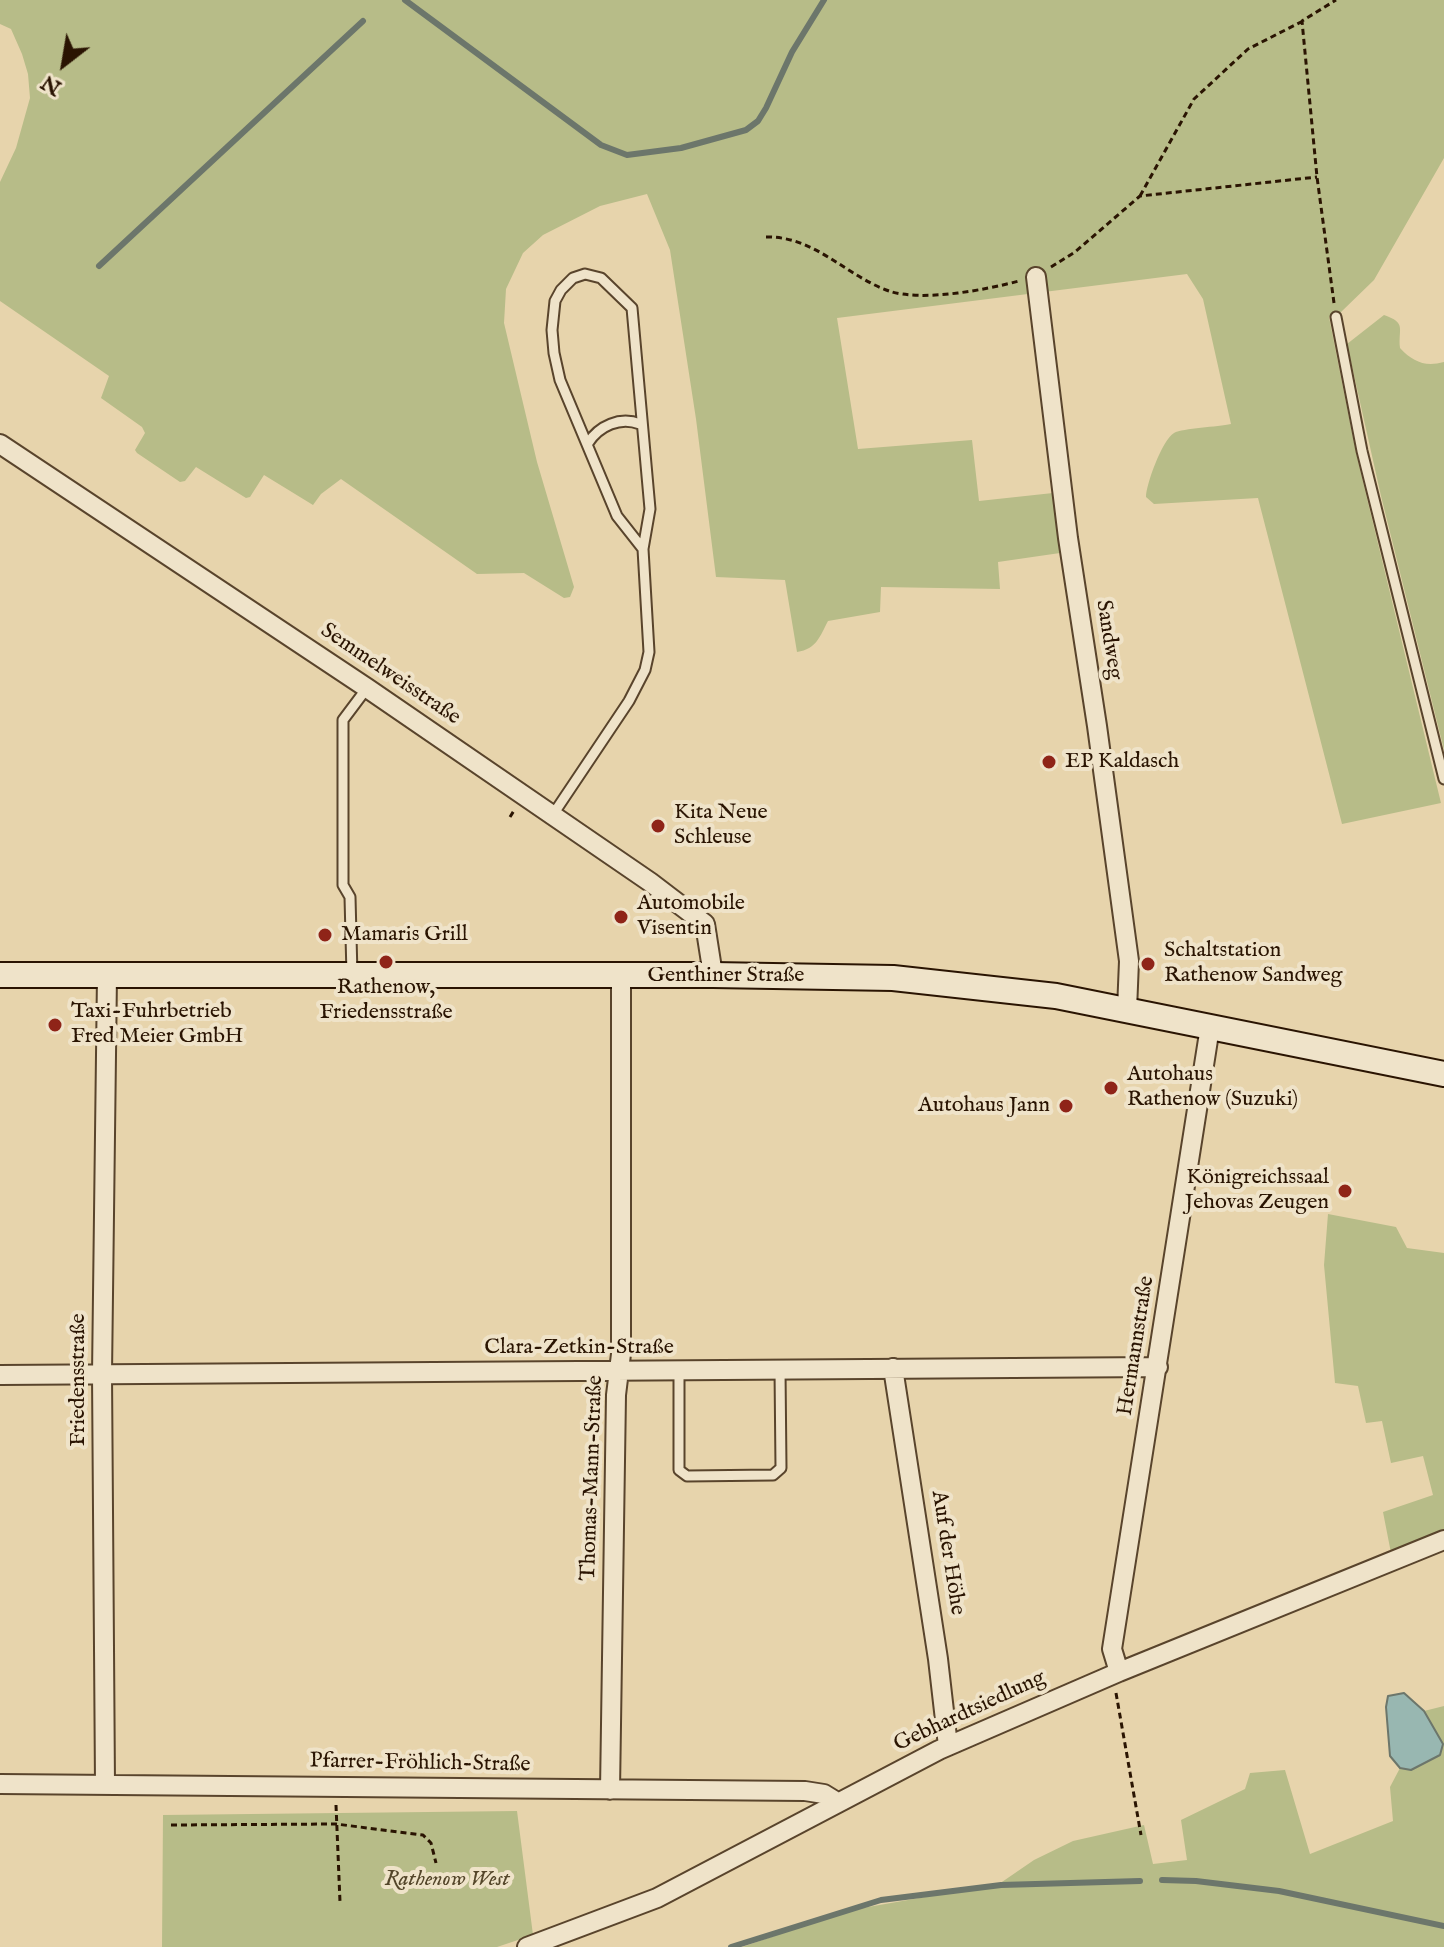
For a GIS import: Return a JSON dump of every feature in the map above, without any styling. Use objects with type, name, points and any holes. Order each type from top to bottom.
[{"type":"main road","name":"Genthiner Straße","points":[[0,975],[713,975],[933,981],[1056,996],[1444,1074]]},
{"type":"street","name":"Sandweg","points":[[1036,277],[1068,538],[1129,961],[1127,1010]]},
{"type":"street","name":"Semmelweisstraße","points":[[0,444],[367,688],[650,882],[705,924],[713,975]]},
{"type":"street","name":"Friedensstraße","points":[[105,1785],[102,1374],[107,975]]},
{"type":"street","name":"Thomas-Mann-Straße","points":[[610,1790],[616,1395],[620,1372],[621,976]]},
{"type":"street","name":"Hermannstraße","points":[[1116,1673],[1112,1649],[1210,1027]]},
{"type":"street","name":"Clara-Zetkin-Straße","points":[[0,1375],[1158,1367]]},
{"type":"street","name":"Auf der Höhe","points":[[893,1368],[934,1630],[948,1746]]},
{"type":"street","name":"Gebhardtsiedlung","points":[[527,1947],[657,1898],[948,1746],[1116,1673],[1444,1540]]},
{"type":"street","name":"Pfarrer-Fröhlich-Straße","points":[[0,1784],[805,1791],[824,1794],[837,1802]]},
{"type":"lane","points":[[552,816],[629,701],[645,670],[649,652],[643,549],[650,509],[632,308],[601,278],[585,274],[573,278],[555,301],[552,330],[554,353],[560,380],[617,516],[643,549]]},
{"type":"lane","points":[[1336,317],[1362,451],[1444,779]]},
{"type":"lane","points":[[588,443],[595,433],[607,425],[631,420],[640,424]]},
{"type":"lane","points":[[352,975],[350,897],[343,885],[343,720],[367,688]]},
{"type":"lane","points":[[679,1371],[679,1470],[687,1476],[715,1476],[773,1475],[781,1468],[780,1370]]},
{"type":"path","points":[[766,237],[782,237],[815,248],[871,283],[903,294],[982,291],[1036,277],[1075,252],[1140,196],[1194,99],[1248,49],[1336,0]]},
{"type":"path","points":[[1302,21],[1317,177],[1336,317]]},
{"type":"path","points":[[1140,196],[1317,177]]},
{"type":"path","points":[[1116,1673],[1141,1835]]},
{"type":"path","points":[[335,1787],[340,1902]]},
{"type":"path","points":[[171,1825],[336,1824],[423,1835],[431,1843],[436,1863]]},
{"type":"green space","points":[[0,0],[1444,0],[1444,158],[1374,280],[1340,313],[1329,317],[1356,453],[1441,803],[1342,824],[1258,498],[1154,504],[1146,497],[1156,463],[1169,437],[1185,430],[1231,424],[1203,299],[1187,274],[837,318],[858,449],[972,440],[979,501],[1053,493],[1060,553],[998,562],[1000,589],[881,587],[880,612],[828,621],[813,645],[797,652],[785,580],[716,577],[670,250],[647,194],[600,206],[543,235],[523,253],[506,289],[504,323],[537,462],[574,587],[570,597],[564,598],[524,573],[477,574],[341,479],[321,494],[313,505],[264,475],[250,497],[246,498],[196,467],[185,481],[180,482],[137,453],[135,450],[145,433],[142,427],[101,398],[109,376],[0,301],[0,182],[16,148],[30,98],[22,54],[11,29],[0,24]]},
{"type":"green space","points":[[1384,315],[1399,324],[1400,348],[1410,357],[1425,363],[1444,362],[1444,750],[1347,344]]},
{"type":"green space","points":[[1328,1214],[1396,1227],[1407,1248],[1444,1253],[1444,1531],[1391,1553],[1383,1512],[1433,1495],[1423,1456],[1391,1463],[1382,1421],[1366,1423],[1358,1386],[1335,1383],[1324,1265]]},
{"type":"green space","points":[[1444,1706],[1444,1947],[742,1947],[851,1910],[999,1884],[1034,1860],[1073,1841],[1144,1825],[1153,1864],[1187,1860],[1181,1820],[1245,1789],[1250,1773],[1285,1770],[1310,1854],[1393,1821],[1390,1787],[1400,1768],[1411,1770],[1442,1744],[1424,1711]]},
{"type":"green space","name":"Rathenow West","points":[[517,1811],[533,1935],[497,1947],[162,1947],[163,1815]]},
{"type":"water","points":[[1404,1693],[1424,1711],[1443,1744],[1440,1755],[1411,1770],[1400,1768],[1390,1756],[1388,1696]]},
{"type":"waterway","points":[[405,0],[601,145],[627,155],[681,148],[746,130],[758,121],[792,52],[824,0]]},
{"type":"waterway","points":[[99,266],[363,21]]},
{"type":"waterway","points":[[1162,1880],[1279,1891],[1444,1926]]},
{"type":"waterway","points":[[731,1947],[881,1900],[1001,1885],[1140,1881]]},
{"type":"place","name":"EP Kaldasch","points":[[1049,762]]},
{"type":"place","name":"Kita Neue Schleuse","points":[[658,826]]},
{"type":"place","name":"Automobile Visentin","points":[[621,917]]},
{"type":"place","name":"Mamaris Grill","points":[[325,935]]},
{"type":"place","name":"Rathenow, Friedensstraße","points":[[386,962]]},
{"type":"place","name":"Schaltstation Rathenow Sandweg","points":[[1148,964]]},
{"type":"place","name":"Taxi-Fuhrbetrieb Fred Meier GmbH","points":[[55,1025]]},
{"type":"place","name":"Autohaus Rathenow (Suzuki)","points":[[1111,1088]]},
{"type":"place","name":"Autohaus Jann","points":[[1066,1106]]},
{"type":"place","name":"Königreichssaal Jehovas Zeugen","points":[[1345,1191]]}]
